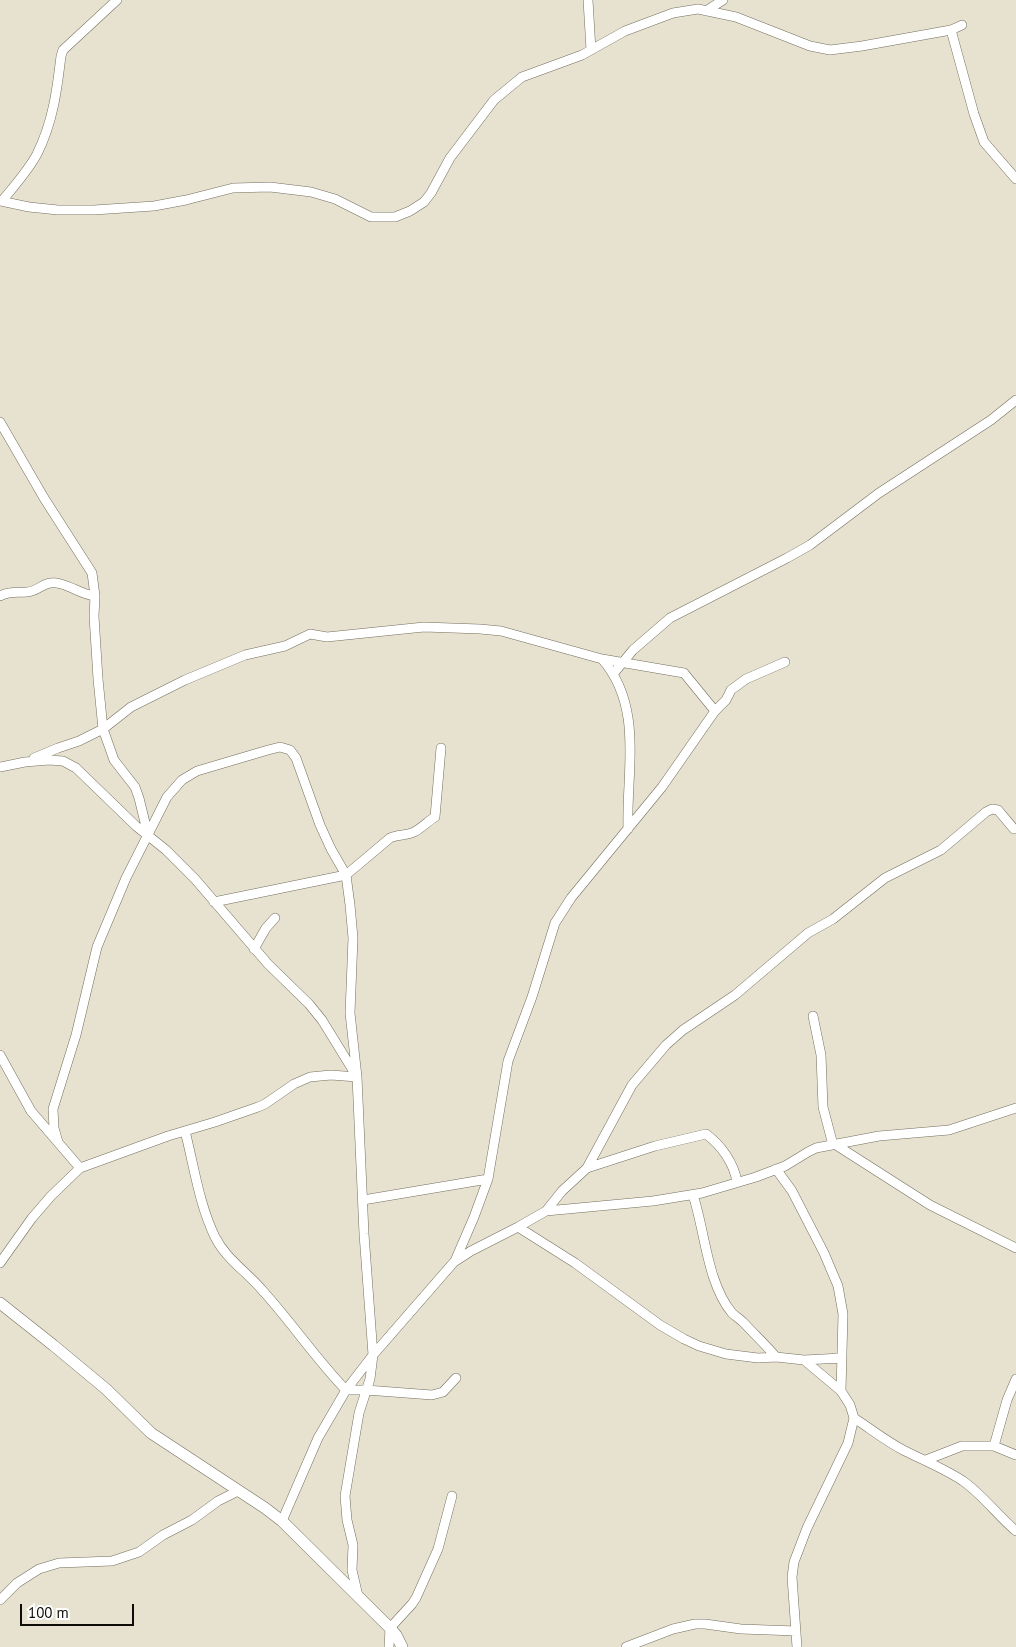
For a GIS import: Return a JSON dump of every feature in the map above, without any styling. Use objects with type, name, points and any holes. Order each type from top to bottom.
[{"type":"street","points":[[117,0],[63,50],[55,106],[37,154],[1,201],[29,207],[58,210],[94,210],[154,206],[234,188],[270,187],[311,192],[335,199],[371,217],[395,216],[410,211],[424,202],[450,158],[494,100],[522,77],[562,64],[625,31],[673,13],[698,9],[736,17],[810,46],[830,50],[951,30],[962,25]]},
{"type":"street","points":[[588,0],[591,50]]},
{"type":"street","points":[[706,11],[723,0]]},
{"type":"street","points":[[951,30],[974,114],[984,142],[1016,179]]},
{"type":"street","points":[[614,673],[621,662],[633,650],[670,618],[810,545],[879,493],[991,420],[1016,400]]},
{"type":"street","points":[[0,422],[44,498],[92,573],[103,729],[114,760],[135,787],[140,798],[148,835]]},
{"type":"street","points":[[0,596],[15,591],[29,592],[41,585],[52,582],[62,584],[86,595],[95,596]]},
{"type":"street","points":[[25,762],[79,741],[103,729],[131,707],[185,680],[245,655],[285,646],[310,634],[327,637],[424,627],[501,631],[602,659],[684,673],[715,711]]},
{"type":"street","points":[[602,659],[614,673],[629,721],[630,779],[627,806],[628,829]]},
{"type":"street","points":[[282,1521],[318,1438],[346,1390],[373,1355],[454,1262],[474,1218],[488,1179],[508,1061],[532,997],[555,924],[571,898],[662,787],[715,711],[726,700],[731,690],[737,685],[785,662]]},
{"type":"street","points":[[58,1142],[54,1128],[53,1109],[76,1035],[97,947],[121,888],[167,797],[182,780],[197,771],[280,747],[290,750],[296,758],[320,825],[346,876],[349,892],[352,930],[350,1013],[357,1077],[373,1355],[372,1370],[360,1413],[346,1496],[347,1520],[353,1545],[352,1570],[358,1597]]},
{"type":"street","points":[[214,902],[346,876],[390,838],[398,834],[414,832],[435,816],[441,748]]},
{"type":"street","points":[[0,768],[25,762],[49,760],[63,760],[76,768],[166,850],[195,880],[254,949],[309,1004],[332,1033],[357,1077]]},
{"type":"street","points":[[454,1262],[546,1211],[562,1191],[587,1168],[632,1085],[666,1045],[683,1030],[735,995],[802,938],[833,919],[885,878],[941,850],[986,812],[992,809],[998,810],[1016,829]]},
{"type":"street","points":[[254,949],[266,928],[275,918]]},
{"type":"street","points":[[813,1016],[821,1055],[823,1107],[835,1145],[930,1205],[1016,1248]]},
{"type":"street","points":[[0,1055],[31,1111],[80,1168]]},
{"type":"street","points":[[0,1262],[51,1196],[80,1168],[265,1104],[294,1084],[310,1077],[357,1077]]},
{"type":"street","points":[[546,1211],[653,1201],[693,1195],[756,1177],[792,1162],[812,1150],[906,1133],[949,1130],[1016,1108]]},
{"type":"street","points":[[185,1131],[204,1210],[216,1238],[227,1256],[263,1290],[346,1390],[418,1395],[437,1394],[443,1392],[456,1378]]},
{"type":"street","points":[[587,1168],[656,1146],[706,1134],[732,1163],[735,1168],[737,1182]]},
{"type":"street","points":[[776,1169],[792,1191],[820,1244],[840,1296],[843,1314],[841,1391]]},
{"type":"street","points":[[363,1200],[488,1179]]},
{"type":"street","points":[[693,1195],[701,1221],[707,1254],[719,1289],[732,1312],[776,1357]]},
{"type":"street","points":[[518,1227],[575,1263],[660,1325],[684,1339],[716,1352],[758,1358],[776,1357],[804,1360],[842,1358]]},
{"type":"street","points":[[0,1304],[106,1389],[151,1433],[282,1521],[390,1628],[402,1647]]},
{"type":"street","points":[[797,1647],[792,1577],[794,1562],[807,1528],[848,1443],[854,1418],[850,1405],[841,1391],[804,1360]]},
{"type":"street","points":[[994,1446],[1016,1379]]},
{"type":"street","points":[[854,1418],[881,1438],[926,1460],[970,1486],[1016,1531]]},
{"type":"street","points":[[926,1460],[962,1446],[994,1446],[1016,1455]]},
{"type":"street","points":[[0,1600],[17,1583],[39,1569],[59,1563],[112,1561],[139,1552],[163,1535],[192,1520],[218,1501],[238,1491]]},
{"type":"street","points":[[389,1647],[390,1628],[416,1598],[438,1549],[452,1496]]},
{"type":"street","points":[[626,1647],[673,1629],[695,1624],[741,1629],[796,1631]]}]
